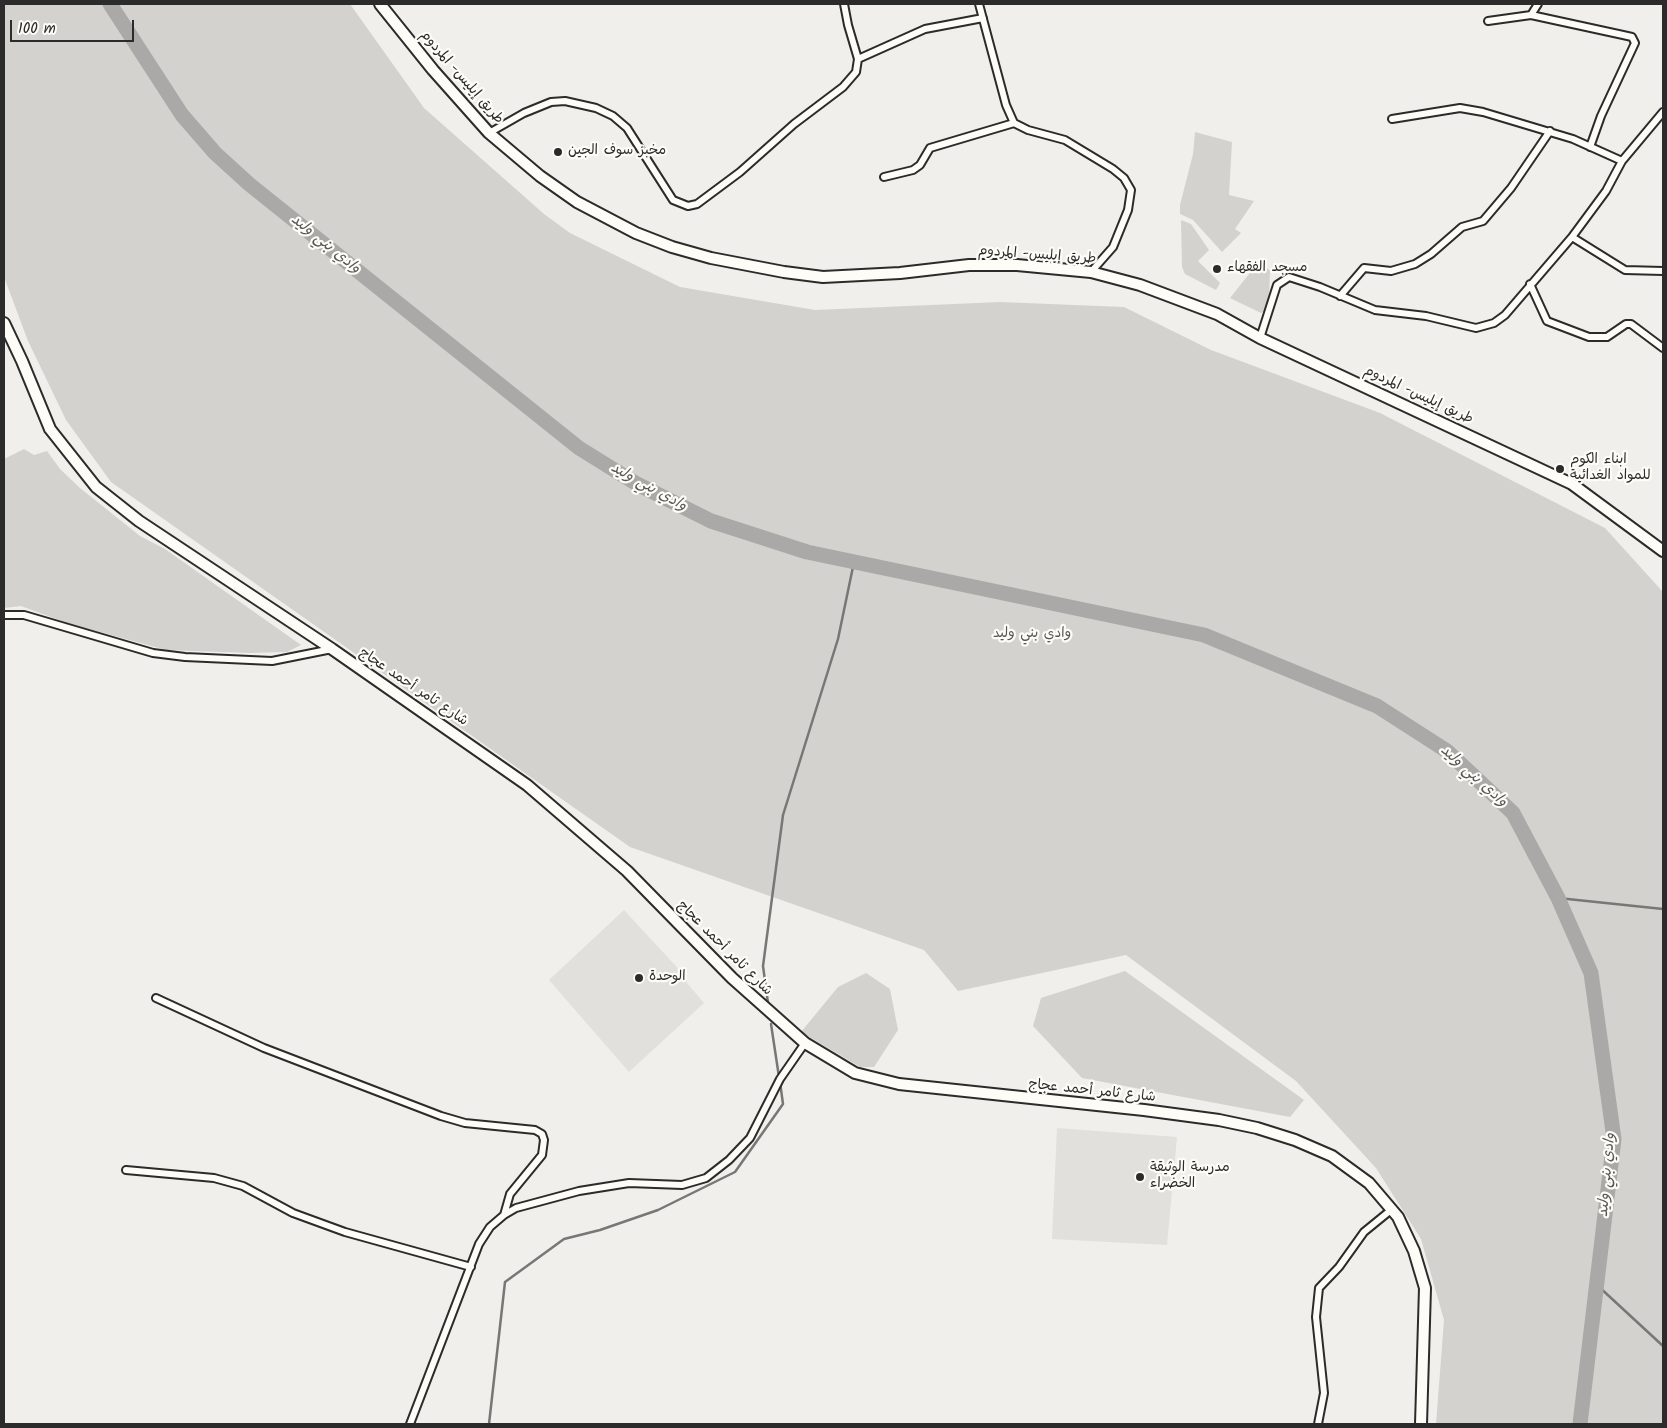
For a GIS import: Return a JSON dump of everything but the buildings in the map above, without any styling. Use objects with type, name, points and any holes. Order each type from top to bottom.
[{"type":"main road","name":"طريق إيليس- المردوم","points":[[380,4],[433,70],[489,133],[540,176],[577,202],[636,233],[672,247],[711,258],[822,277],[900,274],[969,265],[1016,265],[1091,272],[1140,284],[1217,314],[1260,338],[1572,484],[1663,551]]},
{"type":"main road","name":"شارع ثامر أحمد عجاج","points":[[4,323],[22,361],[50,430],[96,487],[138,521],[332,649],[527,785],[568,818],[627,871],[732,978],[805,1043],[855,1072],[899,1084],[1144,1110],[1220,1120],[1258,1128],[1295,1140],[1332,1156],[1369,1183],[1398,1217],[1414,1250],[1425,1288],[1421,1424]]},
{"type":"street","points":[[489,133],[524,113],[551,102],[564,101],[596,108],[613,116],[627,128],[673,200],[688,206],[697,204],[740,172],[794,124],[843,87],[856,72],[858,59],[844,4]]},
{"type":"street","points":[[979,4],[1006,105],[1014,123],[1028,130],[1065,140],[1113,169],[1128,185],[1131,198],[1123,225],[1113,247],[1091,272]]},
{"type":"street","points":[[1531,15],[1538,4]]},
{"type":"street","points":[[1488,21],[1531,15],[1632,37],[1635,43],[1601,116],[1590,147]]},
{"type":"street","points":[[858,59],[925,29],[983,18]]},
{"type":"street","points":[[1392,119],[1460,108],[1483,112],[1550,131],[1622,161]]},
{"type":"street","points":[[1260,338],[1277,285],[1283,278],[1294,277],[1375,310],[1426,316],[1450,323],[1484,327],[1494,323],[1504,315],[1572,237],[1601,199],[1622,161],[1663,112]]},
{"type":"street","points":[[884,177],[913,170],[920,165],[930,148],[1014,123]]},
{"type":"street","points":[[1340,296],[1364,268],[1391,271],[1415,264],[1431,254],[1462,227],[1478,224],[1483,221],[1511,188],[1550,131]]},
{"type":"street","points":[[1572,237],[1625,270],[1663,271]]},
{"type":"street","points":[[1530,284],[1547,321],[1589,337],[1607,337],[1626,324],[1631,324],[1663,348]]},
{"type":"street","points":[[4,614],[24,615],[153,653],[272,661],[332,649]]},
{"type":"street","points":[[156,998],[264,1048],[441,1116],[465,1124],[535,1130],[542,1134],[544,1140],[542,1156],[510,1194],[504,1215]]},
{"type":"street","points":[[410,1424],[479,1244],[490,1227],[504,1215],[534,1202],[614,1184],[682,1185],[706,1178],[729,1160],[750,1138],[780,1079],[805,1043]]},
{"type":"street","points":[[126,1170],[214,1178],[243,1186],[293,1214],[345,1232],[471,1267]]},
{"type":"street","points":[[1318,1424],[1324,1393],[1316,1317],[1319,1288],[1339,1267],[1364,1232],[1391,1210]]},
{"type":"shaded area","points":[[624,910],[686,977],[687,983],[704,1003],[629,1072],[549,980]]},
{"type":"shaded area","points":[[1057,1128],[1177,1137],[1167,1245],[1052,1239]]},
{"type":"green space","name":"وادي بني وليد","points":[[4,4],[350,4],[424,108],[544,214],[570,233],[680,287],[815,310],[1000,302],[1124,307],[1211,350],[1380,413],[1605,528],[1663,592],[1663,1424],[1436,1424],[1444,1320],[1421,1239],[1376,1168],[1296,1081],[1126,955],[958,991],[924,950],[630,847],[111,482],[66,420],[28,341],[4,277]]},
{"type":"green space","points":[[1195,132],[1232,142],[1229,195],[1254,201],[1235,229],[1241,233],[1222,252],[1193,220],[1180,214],[1180,205],[1193,154]]},
{"type":"green space","points":[[1181,220],[1191,224],[1209,250],[1198,261],[1220,283],[1216,290],[1185,274],[1182,267]]},
{"type":"green space","points":[[1257,264],[1270,270],[1269,298],[1265,311],[1261,313],[1230,298]]},
{"type":"green space","points":[[24,449],[34,455],[47,451],[60,469],[80,488],[140,536],[165,549],[301,645],[287,652],[250,653],[166,650],[67,623],[21,606],[4,608],[4,459]]},
{"type":"green space","points":[[1125,971],[1304,1100],[1290,1117],[1082,1078],[1033,1026],[1041,998]]},
{"type":"green space","points":[[866,973],[890,989],[898,1030],[874,1067],[860,1067],[801,1032],[838,987]]},
{"type":"waterway","name":"وادي بني وليد","points":[[110,4],[182,115],[215,153],[249,184],[579,448],[637,484],[711,521],[807,552],[1204,635],[1377,706],[1447,751],[1513,813],[1558,898],[1591,973],[1614,1139],[1580,1424]]},
{"type":"waterway","points":[[768,1003],[763,966],[783,815],[838,639],[854,562]]},
{"type":"waterway","points":[[1558,898],[1663,909]]},
{"type":"waterway","points":[[771,1024],[779,1077]]},
{"type":"waterway","points":[[489,1424],[505,1282],[564,1239],[600,1230],[658,1210],[735,1172],[783,1104],[780,1082]]},
{"type":"waterway","points":[[1597,1285],[1663,1346]]},
{"type":"place","name":"مخبز سوف الجين","points":[[558,152]]},
{"type":"place","name":"مسجد الفقهاء","points":[[1217,269]]},
{"type":"place","name":"ابناء الكوم للمواد الغدائية","points":[[1560,469]]},
{"type":"place","name":"الوحدة","points":[[639,978]]},
{"type":"place","name":"مدرسة الوثيقة الخضراء","points":[[1140,1177]]}]
